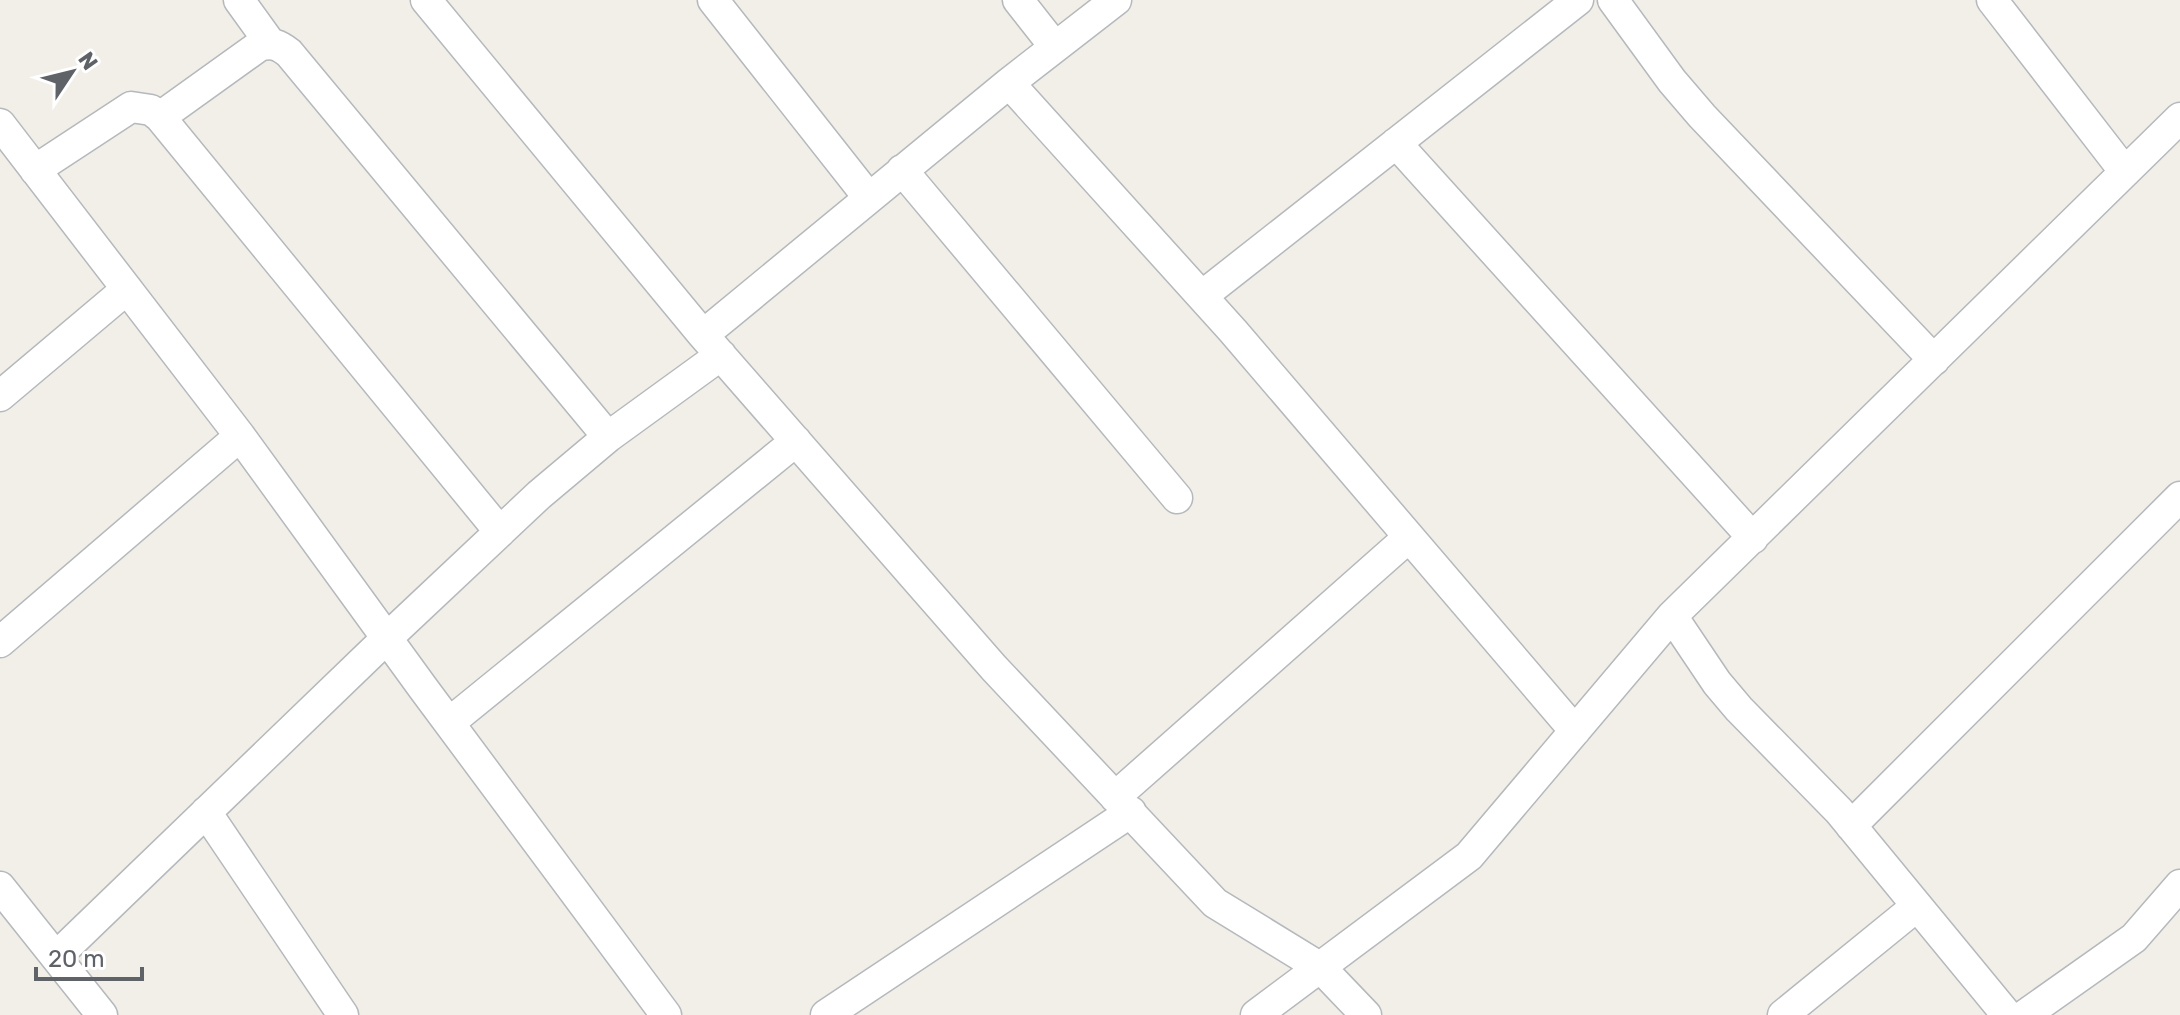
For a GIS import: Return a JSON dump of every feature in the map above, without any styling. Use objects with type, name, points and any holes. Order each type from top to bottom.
[{"type":"street","points":[[239,0],[270,43]]},
{"type":"street","points":[[426,0],[712,345],[994,668],[1215,903],[1321,968],[1366,1015]]},
{"type":"street","points":[[713,0],[869,198]]},
{"type":"street","points":[[1018,0],[1055,47]]},
{"type":"street","points":[[56,957],[539,495],[712,345],[869,198],[1116,0]]},
{"type":"street","points":[[1202,296],[1578,0]]},
{"type":"street","points":[[1613,0],[1672,81],[1702,116],[1934,360]]},
{"type":"street","points":[[1992,0],[2125,172]]},
{"type":"street","points":[[160,117],[259,46],[270,43],[280,46],[608,437]]},
{"type":"street","points":[[1009,83],[1202,296],[1575,731]]},
{"type":"street","points":[[35,170],[131,107],[151,110],[160,117],[500,532]]},
{"type":"street","points":[[1256,1015],[1469,856],[1672,616],[2180,118]]},
{"type":"street","points":[[1,128],[240,436],[666,1015]]},
{"type":"street","points":[[1396,143],[1753,538]]},
{"type":"street","points":[[902,170],[1177,498]]},
{"type":"street","points":[[0,396],[127,289]]},
{"type":"street","points":[[0,642],[240,436]]},
{"type":"street","points":[[449,723],[796,441]]},
{"type":"street","points":[[1851,826],[2180,497]]},
{"type":"street","points":[[826,1015],[1123,805],[1409,537]]},
{"type":"street","points":[[1672,616],[1717,683],[1851,826],[2007,1015]]},
{"type":"street","points":[[206,812],[343,1015]]},
{"type":"street","points":[[2025,1015],[2134,938],[2180,885]]},
{"type":"street","points":[[0,887],[102,1015]]},
{"type":"street","points":[[1783,1015],[1917,906]]}]
